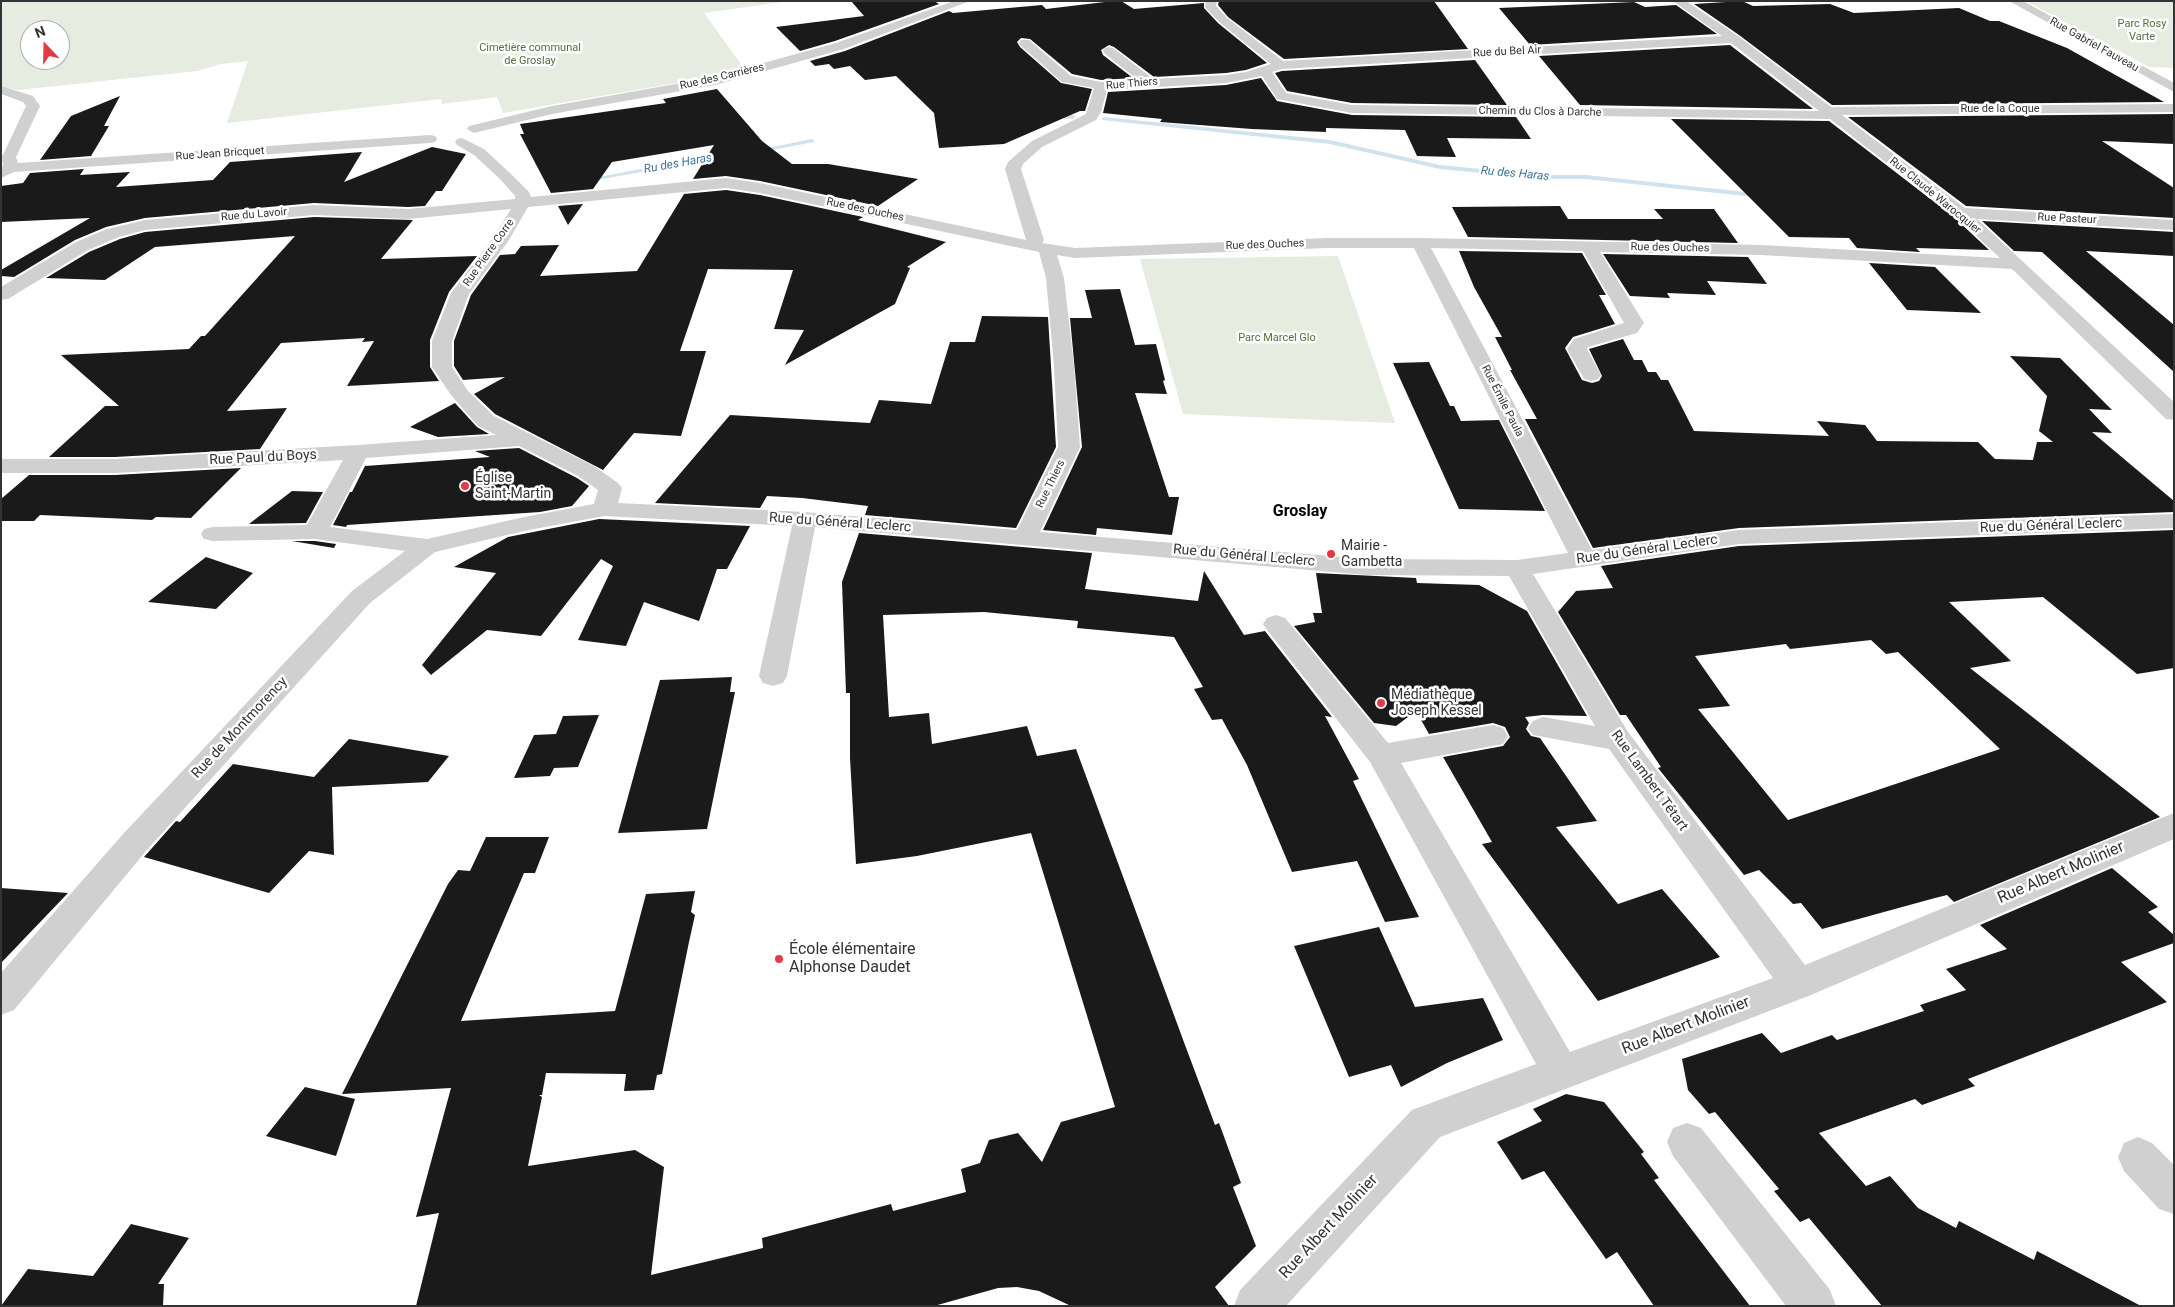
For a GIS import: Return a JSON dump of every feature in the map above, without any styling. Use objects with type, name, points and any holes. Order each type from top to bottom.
[{"type":"street","name":"Rue des Carrières","points":[[435,135],[440,144],[465,133],[552,110],[710,82],[840,46],[965,1]]},
{"type":"street","points":[[1212,1],[1210,7],[1223,20],[1272,60],[1281,65]]},
{"type":"street","name":"Rue Claude Warocquier","points":[[1678,1],[1734,39],[1960,213],[2174,414]]},
{"type":"street","name":"Rue Gabriel Fauveau","points":[[2014,1],[2174,88]]},
{"type":"street","name":"Rue du Bel Air","points":[[1281,65],[1734,39]]},
{"type":"street","points":[[1025,43],[1067,79],[1101,86]]},
{"type":"street","points":[[1109,51],[1149,82]]},
{"type":"street","name":"Rue Thiers","points":[[1024,538],[1069,447],[1064,366],[1054,278],[1035,240],[1013,169],[1016,162],[1037,144],[1091,117],[1101,86],[1226,79],[1248,76],[1281,65]]},
{"type":"street","name":"Chemin du Clos à Darche","points":[[1265,71],[1282,96],[1352,109],[1828,113]]},
{"type":"street","points":[[1,90],[28,99],[33,106],[9,157],[6,170]]},
{"type":"street","name":"Rue de la Coque","points":[[1828,113],[2174,108]]},
{"type":"street","points":[[465,133],[479,152],[523,195],[523,202]]},
{"type":"street","name":"Rue Jean Bricquet","points":[[6,170],[435,135]]},
{"type":"street","name":"Rue des Ouches","points":[[523,202],[698,185],[740,184],[1039,248],[1075,253],[1326,243],[1420,243],[1761,250],[2015,264]]},
{"type":"street","name":"Rue du Lavoir","points":[[1,295],[82,246],[112,233],[145,225],[314,210],[408,214],[523,202]]},
{"type":"street","name":"Rue Pierre Corre","points":[[523,202],[500,240],[460,293],[442,341],[442,367],[461,395],[486,421],[586,471],[610,488],[604,509]]},
{"type":"street","name":"Rue Pasteur","points":[[1960,213],[2174,225]]},
{"type":"street","points":[[2154,224],[2174,240]]},
{"type":"street","name":"Rue Émile Paula","points":[[1420,243],[1584,559]]},
{"type":"street","points":[[1588,246],[1634,323],[1630,330],[1581,343],[1578,349],[1591,375]]},
{"type":"street","name":"Rue Paul du Boys","points":[[1,466],[115,466],[358,452],[525,439]]},
{"type":"street","points":[[315,532],[358,452]]},
{"type":"street","name":"Rue du Général Leclerc","points":[[524,524],[604,509],[805,520],[1367,567],[1517,568],[1739,537],[2174,521]]},
{"type":"street","points":[[773,676],[805,520]]},
{"type":"street","name":"Rue de Montmorency","points":[[1,999],[135,842],[361,597],[427,546],[524,524]]},
{"type":"street","points":[[213,534],[315,532],[427,546]]},
{"type":"street","name":"Rue Lambert Tétart","points":[[1517,568],[1618,740],[1798,984]]},
{"type":"street","points":[[1276,624],[1381,755],[1562,1072]]},
{"type":"street","points":[[1542,728],[1618,740]]},
{"type":"street","points":[[1381,755],[1493,736]]},
{"type":"street","name":"Rue Albert Molinier","points":[[1256,1306],[1426,1123],[1798,984],[2174,825]]},
{"type":"street","points":[[1687,1142],[1814,1306]]},
{"type":"street","points":[[2138,1157],[2174,1194]]},
{"type":"green space","name":"Cimetière communal de Groslay","points":[[1,1],[789,1],[704,13],[746,71],[503,113],[497,97],[442,104],[441,99],[227,123],[248,61],[221,64],[197,71],[18,90],[1,87]]},
{"type":"green space","name":"Parc Rosy Varte","points":[[2174,1],[2174,68],[2149,67],[2028,2]]},
{"type":"green space","name":"Parc Marcel Glo","points":[[1338,256],[1395,423],[1183,414],[1140,259]]},
{"type":"building","points":[[851,1],[934,1],[939,4],[835,41],[800,51],[776,27],[864,16]]},
{"type":"building","points":[[1121,1],[1134,9],[1204,3],[1204,8],[1218,23],[1267,63],[1246,70],[1226,73],[1154,77],[1109,45],[1101,50],[1103,55],[1133,78],[1101,80],[1072,74],[1030,39],[1021,38],[1017,42],[1020,47],[1061,83],[1092,89],[1085,111],[1080,111],[1004,144],[939,148],[934,113],[896,76],[865,80],[850,66],[834,69],[829,64],[815,66],[810,61],[845,51],[949,11],[953,13],[1042,5],[1046,9]]},
{"type":"building","points":[[1219,1],[1434,1],[1468,49],[1284,59],[1228,17],[1218,5]]},
{"type":"building","points":[[1742,1],[1753,6],[1830,4],[1854,13],[1959,8],[1990,21],[1999,21],[2067,48],[2164,102],[1832,105],[1739,35],[1694,4]]},
{"type":"building","points":[[1634,2],[1645,7],[1676,5],[1717,34],[1530,45],[1499,8]]},
{"type":"building","points":[[1730,45],[1813,109],[1580,105],[1539,56]]},
{"type":"building","points":[[1475,60],[1507,105],[1352,103],[1287,91],[1275,73],[1282,71]]},
{"type":"building","points":[[1261,78],[1277,101],[1352,115],[1516,117],[1531,139],[1447,138],[1456,157],[1417,156],[1405,130],[1326,128],[1326,132],[1252,129],[1160,122],[1162,119],[1103,113],[1108,92],[1226,85]]},
{"type":"building","points":[[717,89],[762,141],[792,164],[828,164],[918,179],[878,206],[760,181],[726,176],[693,179],[714,145],[612,162],[593,189],[551,193],[520,134],[524,134],[520,124],[666,103],[663,99]]},
{"type":"building","points":[[120,96],[104,126],[109,126],[91,156],[40,160],[71,116]]},
{"type":"building","points":[[2174,114],[2174,144],[2102,141],[2174,188],[2174,218],[1966,206],[1848,117]]},
{"type":"building","points":[[1671,119],[1829,121],[1954,217],[1989,250],[1916,248],[1920,252],[1857,248],[1849,238],[1789,237]]},
{"type":"building","points":[[432,147],[466,154],[442,191],[436,191],[425,206],[314,203],[145,218],[106,227],[75,240],[14,277],[1,276],[1,270],[90,218],[1,222],[1,186],[23,183],[30,173],[84,169],[80,175],[130,172],[116,187],[213,180],[230,162],[362,152],[344,182]]},
{"type":"building","points":[[726,190],[760,195],[863,217],[858,220],[946,242],[907,267],[910,268],[895,304],[785,365],[804,330],[774,329],[793,270],[708,269],[680,351],[706,351],[681,436],[634,433],[603,470],[495,414],[474,394],[505,377],[463,380],[454,366],[454,341],[471,295],[500,255],[515,254],[521,246],[559,245],[540,276],[637,271],[684,194]]},
{"type":"building","points":[[583,204],[568,225],[558,206]]},
{"type":"building","points":[[1560,206],[1568,219],[1663,219],[1654,209],[1714,209],[1738,243],[1468,237],[1452,207]]},
{"type":"building","points":[[314,217],[413,220],[381,259],[477,256],[449,292],[430,340],[430,367],[439,381],[347,386],[374,341],[362,342],[365,338],[281,343],[227,411],[287,408],[260,449],[115,457],[49,457],[105,406],[119,406],[61,355],[189,349],[201,336],[205,336],[295,236],[155,247],[105,280],[46,278],[89,252],[120,239],[145,232]]},
{"type":"building","points":[[1982,221],[2174,232],[2174,256],[2086,251],[2174,325],[2174,372],[2042,252],[2014,251]]},
{"type":"building","points":[[1459,251],[1582,253],[1606,295],[1599,295],[1615,324],[1573,337],[1565,348],[1582,380],[1592,383],[1599,381],[1602,376],[1589,349],[1623,339],[1634,360],[1642,360],[1648,372],[1656,372],[1661,380],[1668,380],[1694,431],[1829,436],[1817,421],[1865,425],[1877,441],[1978,442],[1995,459],[2033,460],[2037,442],[2053,442],[2039,431],[2047,396],[2010,356],[2060,358],[2112,410],[2089,409],[2112,433],[2092,432],[2174,501],[2174,512],[1739,528],[1593,548],[1525,419],[1537,419],[1510,370],[1512,370],[1495,337],[1502,337],[1474,287]]},
{"type":"building","points":[[1603,254],[1748,257],[1767,284],[1707,281],[1716,295],[1667,293],[1670,298],[1630,296]]},
{"type":"building","points":[[1869,263],[1935,267],[1981,313],[1907,310]]},
{"type":"building","points":[[1120,289],[1135,345],[1156,344],[1165,380],[1163,381],[1167,394],[1135,393],[1169,497],[1179,497],[1172,535],[1097,528],[1096,535],[1043,530],[1082,447],[1070,318],[1092,318],[1085,290]]},
{"type":"building","points":[[982,316],[1048,317],[1056,447],[1016,528],[865,515],[868,506],[802,498],[767,496],[760,508],[655,503],[730,415],[870,423],[879,400],[931,404],[950,342],[975,342]]},
{"type":"building","points":[[1429,362],[1450,406],[1454,406],[1461,421],[1499,420],[1545,511],[1459,509],[1393,363]]},
{"type":"building","points":[[455,403],[477,427],[489,434],[438,437],[410,427]]},
{"type":"building","name":"Église Saint-Martin","points":[[519,448],[589,486],[572,506],[540,512],[347,525],[346,527],[333,525],[365,466],[490,457],[475,451]]},
{"type":"building","points":[[241,468],[191,518],[156,517],[152,520],[40,515],[34,521],[1,521],[1,499],[29,475],[115,475]]},
{"type":"building","points":[[292,491],[323,492],[306,523],[249,524]]},
{"type":"building","points":[[599,519],[750,526],[727,569],[717,569],[699,621],[644,602],[626,646],[578,640],[613,566],[601,559],[541,636],[487,630],[431,675],[422,665],[496,573],[454,567],[508,537]]},
{"type":"building","points":[[2174,530],[2174,668],[2137,674],[2043,597],[1949,602],[2011,661],[1970,668],[2160,817],[1954,902],[1947,895],[1822,929],[1801,903],[1793,904],[1759,870],[1744,875],[1658,768],[1661,767],[1626,715],[1620,715],[1558,612],[1576,591],[1613,588],[1601,566],[1739,546]],"holes":[[[1871,640],[1886,654],[1898,652],[2000,749],[1788,820],[1698,709],[1730,706],[1695,656],[1786,644],[1790,649]]]},
{"type":"building","points":[[859,533],[1092,553],[1085,589],[1198,601],[1204,571],[1244,635],[1265,631],[1332,717],[1325,716],[1359,779],[1353,781],[1419,917],[1385,922],[1357,861],[1292,872],[1247,765],[1222,719],[1212,720],[1194,689],[1203,687],[1174,637],[1077,628],[1078,621],[984,612],[883,615],[889,717],[929,713],[932,744],[1027,726],[1037,756],[1076,749],[1215,1125],[1219,1123],[1241,1183],[1233,1187],[1256,1246],[1215,1287],[1229,1306],[1071,1306],[1039,1291],[1017,1287],[998,1288],[934,1306],[416,1306],[439,1213],[416,1217],[451,1088],[342,1094],[448,884],[458,870],[470,871],[486,837],[549,837],[535,873],[524,873],[461,1021],[615,1011],[646,894],[695,891],[691,912],[695,915],[662,1074],[657,1075],[654,1090],[624,1091],[626,1074],[546,1073],[542,1095],[539,1095],[542,1097],[528,1166],[635,1150],[664,1167],[651,1275],[763,1248],[762,1238],[891,1204],[893,1211],[966,1192],[961,1169],[980,1163],[989,1140],[1018,1133],[1042,1162],[1061,1122],[1115,1107],[1031,833],[917,856],[856,864],[850,758],[850,693],[846,693],[842,582]]},
{"type":"building","points":[[292,541],[315,541],[336,544],[334,548]]},
{"type":"building","points":[[206,557],[253,573],[216,609],[148,602]]},
{"type":"building","points":[[1316,573],[1416,578],[1417,583],[1479,585],[1527,611],[1587,716],[1543,715],[1525,717],[1529,723],[1526,729],[1531,736],[1540,738],[1597,821],[1556,827],[1618,904],[1662,889],[1720,957],[1598,1001],[1482,844],[1492,842],[1443,757],[1503,746],[1510,737],[1505,727],[1493,723],[1429,734],[1416,711],[1396,726],[1374,723],[1294,626],[1315,622],[1313,613],[1322,613]]},
{"type":"building","points":[[732,677],[730,692],[735,692],[707,829],[618,833],[660,680]]},
{"type":"building","points":[[599,715],[578,767],[554,768],[550,776],[514,778],[534,735],[556,734],[563,716]]},
{"type":"building","points":[[349,739],[449,756],[428,782],[332,787],[334,855],[309,851],[269,893],[144,857],[176,821],[180,822],[233,764],[314,777]]},
{"type":"building","points":[[2112,868],[2158,907],[2148,912],[2174,935],[2174,943],[2121,962],[2167,1002],[1968,1079],[1975,1086],[1922,1105],[1915,1099],[1819,1133],[1866,1186],[1890,1176],[1918,1208],[1956,1228],[1959,1221],[2034,1260],[2037,1251],[2141,1306],[1882,1306],[1809,1218],[1800,1222],[1774,1191],[1779,1189],[1715,1112],[1709,1114],[1688,1090],[1682,1059],[1762,1033],[1781,1053],[1832,1035],[1837,1040],[1924,1011],[1920,1005],[1966,990],[1946,969],[2007,949],[1980,925]]},
{"type":"building","points":[[1,888],[68,893],[1,963]]},
{"type":"building","points":[[1379,927],[1415,1007],[1483,998],[1503,1040],[1447,1063],[1401,1087],[1391,1065],[1349,1077],[1294,946]]},
{"type":"building","points":[[305,1087],[355,1099],[336,1156],[266,1136]]},
{"type":"building","points":[[1566,1094],[1604,1102],[1644,1152],[1641,1154],[1659,1178],[1654,1180],[1750,1306],[1654,1306],[1617,1252],[1606,1259],[1544,1171],[1522,1180],[1497,1142],[1542,1121],[1533,1109]]},
{"type":"building","points":[[131,1224],[189,1238],[158,1284],[164,1284],[163,1306],[1,1306],[28,1269],[93,1276]]},
{"type":"waterway","name":"Ru des Haras","points":[[1050,116],[1073,117]]},
{"type":"waterway","name":"Ru des Haras","points":[[1104,119],[1330,142],[1440,167],[1542,177],[1586,177],[1764,196]]},
{"type":"waterway","name":"Ru des Haras","points":[[756,151],[812,141]]},
{"type":"waterway","name":"Ru des Haras","points":[[586,180],[722,156]]},
{"type":"place","name":"Église Saint-Martin","points":[[465,486]]},
{"type":"place","name":"Mairie - Gambetta","points":[[1331,554]]},
{"type":"place","name":"Médiathèque Joseph Kessel","points":[[1381,703]]},
{"type":"place","name":"École élémentaire Alphonse Daudet","points":[[779,959]]},
{"type":"district","name":"Groslay","points":[[1300,512]]}]
